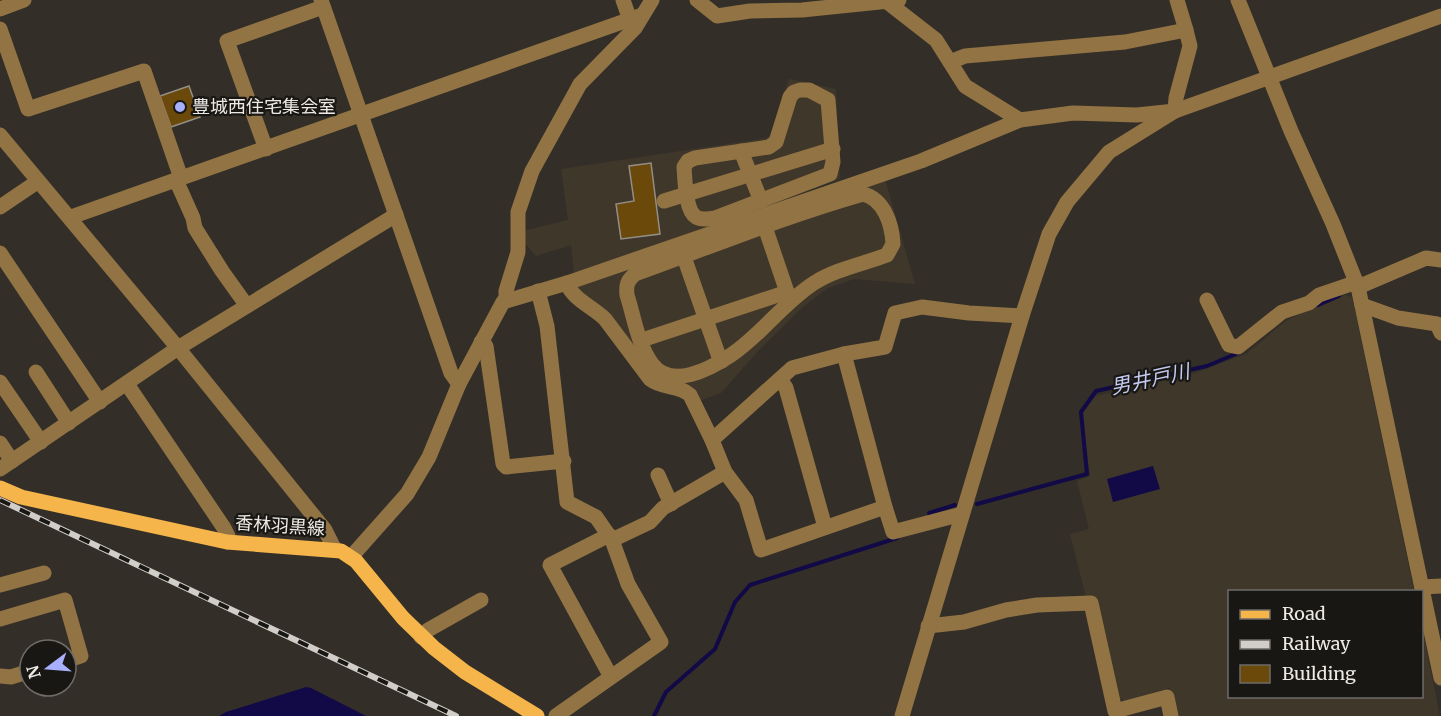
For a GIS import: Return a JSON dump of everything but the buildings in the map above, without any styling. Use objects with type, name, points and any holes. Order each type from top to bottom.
[{"type":"main road","name":"香林羽黒線","points":[[0,488],[21,497],[227,543],[335,550],[351,557],[421,637],[465,672],[537,716]]},
{"type":"street","points":[[0,9],[24,0]]},
{"type":"street","points":[[506,301],[506,291],[524,248],[518,212],[532,171],[580,84],[635,28],[636,18],[623,0]]},
{"type":"street","points":[[71,217],[636,18],[652,0]]},
{"type":"street","points":[[697,0],[717,16],[750,11],[802,10],[893,1],[936,40],[965,86],[1020,120]]},
{"type":"street","points":[[1176,111],[1176,98],[1190,46],[1177,0]]},
{"type":"street","points":[[1238,0],[1358,285],[1423,590]]},
{"type":"street","points":[[266,149],[227,41],[322,4],[451,373],[459,384]]},
{"type":"street","points":[[902,716],[1022,316],[1049,234],[1067,202],[1109,152],[1176,111],[1441,16]]},
{"type":"street","points":[[0,29],[28,109],[144,71],[195,228],[247,306]]},
{"type":"street","points":[[950,62],[965,56],[1125,42],[1186,30]]},
{"type":"street","points":[[809,90],[828,100],[833,149],[830,174],[715,218],[696,217],[691,212],[687,195],[684,167],[688,161],[741,151],[769,147],[776,141],[790,97],[794,92],[809,90]]},
{"type":"street","points":[[351,557],[407,494],[429,457],[459,384],[499,307],[506,301],[567,283],[921,161],[1020,120],[1073,113],[1137,115],[1176,111]]},
{"type":"street","points":[[0,135],[38,182],[71,217],[325,530],[335,550]]},
{"type":"street","points":[[664,201],[833,149]]},
{"type":"street","points":[[741,151],[761,201]]},
{"type":"street","points":[[0,207],[38,182]]},
{"type":"street","points":[[642,340],[790,296],[821,279],[887,255],[893,244],[887,216],[878,201],[863,194],[827,205],[635,274],[628,280],[626,287],[642,340],[653,365],[669,376],[678,378],[722,361],[732,354],[790,296]]},
{"type":"street","points":[[0,443],[6,465],[178,348],[396,215]]},
{"type":"street","points":[[765,227],[790,296]]},
{"type":"street","points":[[0,253],[100,402]]},
{"type":"street","points":[[684,257],[722,361]]},
{"type":"street","points":[[1207,300],[1229,345],[1238,347],[1282,312],[1309,303],[1319,295],[1358,285],[1426,258],[1441,260]]},
{"type":"street","points":[[567,283],[570,291],[597,310],[605,319],[650,379],[656,384],[686,391],[690,395],[725,472],[746,500],[761,550],[885,507]]},
{"type":"street","points":[[538,291],[547,326],[567,502],[596,517],[611,537],[628,584],[661,642],[556,716]]},
{"type":"street","points":[[1362,305],[1398,318],[1437,324],[1441,334]]},
{"type":"street","points":[[712,440],[792,368],[844,354],[885,347],[895,313],[922,307],[1022,316]]},
{"type":"street","points":[[481,342],[486,346],[503,464],[506,467],[564,461]]},
{"type":"street","points":[[844,354],[893,532],[962,514]]},
{"type":"street","points":[[36,372],[69,423]]},
{"type":"street","points":[[780,379],[786,388],[825,527]]},
{"type":"street","points":[[0,382],[40,442]]},
{"type":"street","points":[[127,384],[224,528],[228,536],[227,543]]},
{"type":"street","points":[[611,677],[550,565],[650,522],[663,508],[725,472]]},
{"type":"street","points":[[658,475],[671,504]]},
{"type":"street","points":[[0,585],[44,573]]},
{"type":"street","points":[[1422,587],[1441,586]]},
{"type":"street","points":[[1423,592],[1441,678]]},
{"type":"street","points":[[0,619],[65,600],[76,638]]},
{"type":"street","points":[[421,637],[428,630],[481,600]]},
{"type":"street","points":[[928,626],[964,622],[1006,610],[1037,605],[1091,603],[1116,713],[1167,697],[1171,716]]},
{"type":"street","points":[[0,676],[18,675]]},
{"type":"shaded area","points":[[789,79],[836,89],[840,179],[696,231],[885,179],[915,284],[854,279],[828,288],[805,305],[758,351],[721,393],[699,401],[669,386],[576,291],[571,245],[536,256],[523,241],[523,231],[568,220],[561,169],[767,138]]},
{"type":"shaded area","points":[[1345,295],[1352,297],[1414,590],[1228,590],[1228,698],[1423,698],[1423,632],[1440,716],[1177,716],[1169,688],[1124,701],[1119,698],[1086,597],[1070,534],[1089,529],[1077,481],[1090,476],[1082,412],[1096,396],[1192,374],[1246,354],[1287,320]]},
{"type":"shaded area","points":[[1153,466],[1160,489],[1113,502],[1107,479]]},
{"type":"shaded area","points":[[306,687],[366,716],[219,716],[226,712]]},
{"type":"waterway","name":"男井戸川","points":[[1318,305],[1339,296]]},
{"type":"waterway","name":"男井戸川","points":[[977,504],[1087,474],[1081,412],[1096,391],[1207,366],[1238,353]]},
{"type":"waterway","name":"男井戸川","points":[[929,513],[955,505]]},
{"type":"waterway","name":"男井戸川","points":[[654,716],[666,692],[715,649],[735,602],[750,585],[897,538]]},
{"type":"railway","points":[[0,500],[456,716]]},
{"type":"place","name":"豊城西住宅集会室","points":[[180,107]]}]
